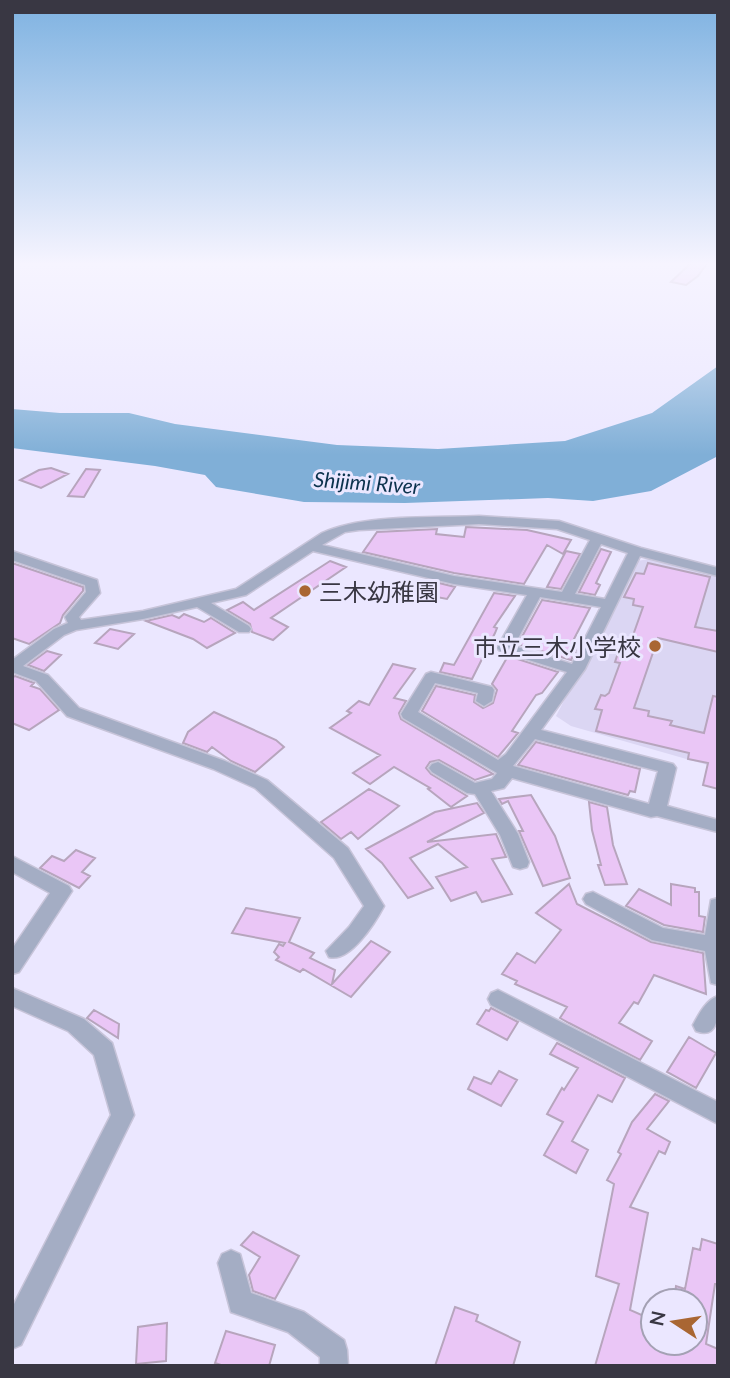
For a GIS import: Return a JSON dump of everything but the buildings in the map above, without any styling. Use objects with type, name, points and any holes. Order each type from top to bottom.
[{"type":"street","points":[[12,667],[59,632],[76,625],[143,615],[241,592],[342,529],[359,526],[479,520],[559,525],[635,551],[718,572]]},
{"type":"street","points":[[566,597],[597,538]]},
{"type":"street","points":[[312,547],[454,580],[610,604]]},
{"type":"street","points":[[438,768],[472,789],[498,784],[503,770],[576,670],[635,551]]},
{"type":"street","points":[[12,555],[92,583],[93,593],[72,617],[76,625]]},
{"type":"street","points":[[535,593],[505,648],[576,670]]},
{"type":"street","points":[[201,603],[244,629]]},
{"type":"street","points":[[12,667],[42,678],[73,712],[219,765],[261,784],[296,813],[341,853],[374,906],[356,932],[336,951]]},
{"type":"street","points":[[484,701],[486,690],[431,677],[409,714],[503,770],[651,811],[657,810],[718,826]]},
{"type":"street","points":[[530,732],[667,768],[657,810]]},
{"type":"street","points":[[480,788],[509,834],[520,862]]},
{"type":"street","points":[[12,863],[62,891],[12,966]]},
{"type":"street","points":[[593,899],[659,935],[716,944]]},
{"type":"street","points":[[718,905],[718,977]]},
{"type":"street","points":[[12,996],[76,1026],[104,1050],[123,1115],[12,1336]]},
{"type":"street","points":[[498,999],[718,1114]]},
{"type":"street","points":[[704,1025],[718,1006]]},
{"type":"street","points":[[231,1263],[240,1303],[295,1321],[334,1350],[334,1366]]},
{"type":"shaded area","name":"市立三木小学校","points":[[649,559],[718,576],[718,768],[571,726],[556,716],[637,561]]},
{"type":"water","name":"Shijimi River","points":[[718,366],[718,456],[651,491],[593,501],[548,498],[405,503],[304,502],[216,487],[205,475],[12,448],[12,409],[60,413],[129,413],[175,424],[337,445],[438,449],[565,441],[652,413]]},
{"type":"place","name":"三木幼稚園","points":[[305,591]]},
{"type":"place","name":"市立三木小学校","points":[[655,646]]}]
